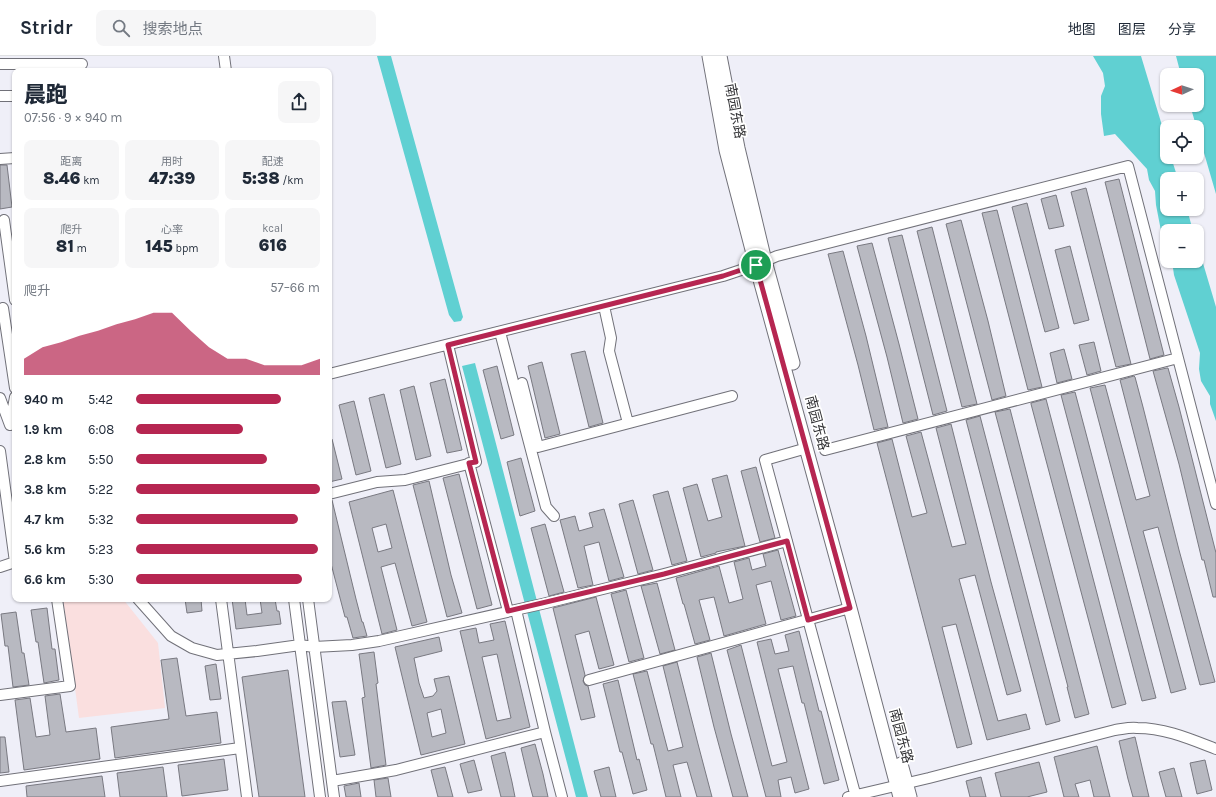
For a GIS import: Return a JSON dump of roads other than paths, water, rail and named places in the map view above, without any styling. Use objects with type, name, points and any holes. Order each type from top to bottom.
[{"type":"main road","name":"南园东路","points":[[709,56],[726,150],[761,263],[901,788]]},
{"type":"main road","name":"南园东路","points":[[720,56],[761,263],[807,448],[901,788],[910,797]]},
{"type":"street","points":[[224,56],[226,68]]},
{"type":"street","points":[[0,64],[82,64]]},
{"type":"street","points":[[0,96],[12,96]]},
{"type":"street","points":[[0,159],[12,158]]},
{"type":"street","points":[[332,373],[723,276],[784,254],[1128,166],[1216,504]]},
{"type":"street","points":[[4,220],[12,278]]},
{"type":"street","points":[[604,306],[611,338],[609,351],[628,424]]},
{"type":"street","points":[[12,307],[1,309],[12,371]]},
{"type":"street","points":[[500,332],[546,506],[554,516]]},
{"type":"street","points":[[332,493],[377,482],[405,480],[476,462],[448,345]]},
{"type":"street","points":[[824,450],[1178,358]]},
{"type":"street","points":[[522,382],[538,447],[732,396]]},
{"type":"street","points":[[0,398],[8,425]]},
{"type":"street","points":[[8,425],[12,409]]},
{"type":"street","points":[[807,448],[765,460],[853,796],[901,788],[1116,730],[1136,728],[1161,730],[1185,737],[1216,749]]},
{"type":"street","points":[[0,451],[12,544]]},
{"type":"street","points":[[469,463],[516,610],[562,797]]},
{"type":"street","points":[[141,602],[171,636],[192,648],[216,655],[300,645],[314,647],[352,645],[379,641],[542,604],[664,574],[787,541]]},
{"type":"street","points":[[0,567],[12,563]]},
{"type":"street","points":[[0,695],[70,686],[57,602]]},
{"type":"street","points":[[220,602],[247,797]]},
{"type":"street","points":[[294,602],[320,797]]},
{"type":"street","points":[[308,602],[334,797]]},
{"type":"street","points":[[588,680],[850,608]]},
{"type":"street","points":[[332,781],[396,770],[545,732]]},
{"type":"street","points":[[0,781],[240,748]]},
{"type":"water","points":[[377,56],[391,56],[463,317],[461,321],[454,322],[449,315]]},
{"type":"water","points":[[1093,56],[1141,56],[1160,120],[1160,164],[1173,164],[1176,172],[1160,172],[1160,216],[1189,216],[1191,224],[1160,224],[1160,226],[1155,191],[1149,180],[1147,169],[1115,134],[1104,136],[1101,114],[1101,96],[1105,86],[1103,73]]},
{"type":"water","points":[[1176,56],[1216,56],[1216,194],[1204,153],[1204,120],[1194,120],[1192,112],[1204,112],[1204,68],[1179,68]]},
{"type":"water","points":[[1204,267],[1216,307],[1216,421],[1210,404],[1210,396],[1201,381],[1199,369],[1200,353],[1173,268],[1204,268]]},
{"type":"water","points":[[475,363],[588,797],[576,797],[462,366]]}]
